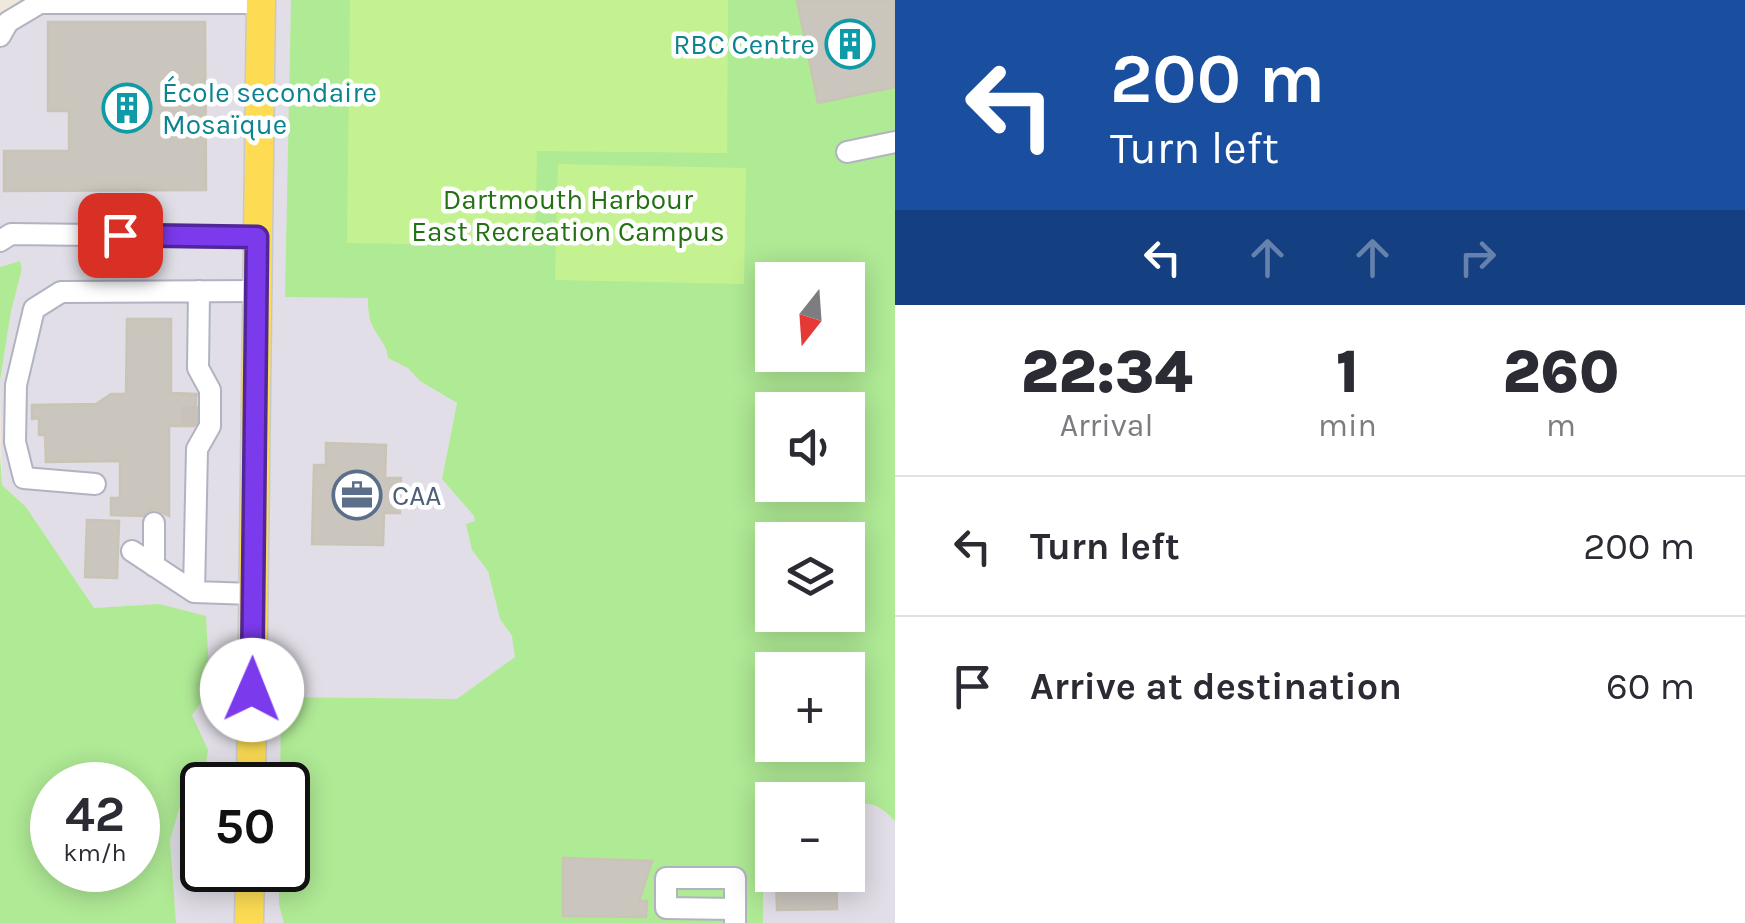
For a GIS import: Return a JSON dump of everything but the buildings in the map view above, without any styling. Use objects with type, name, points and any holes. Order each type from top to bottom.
[{"type":"main road","points":[[251,762],[260,1]]},
{"type":"main road","points":[[248,923],[249,892]]},
{"type":"lane","points":[[0,36],[8,22],[40,3],[260,1]]},
{"type":"lane","points":[[846,152],[895,142]]},
{"type":"lane","points":[[4,232],[257,237]]},
{"type":"lane","points":[[192,393],[198,368],[199,290]]},
{"type":"lane","points":[[94,484],[24,478],[14,442],[16,385],[34,310],[61,292],[256,291]]},
{"type":"lane","points":[[197,449],[210,426],[210,390],[198,368]]},
{"type":"lane","points":[[191,426],[197,449],[194,592]]},
{"type":"lane","points":[[154,524],[154,566]]},
{"type":"lane","points":[[132,551],[194,592],[253,594]]},
{"type":"shaded area","points":[[20,0],[291,0],[286,296],[368,297],[368,314],[374,330],[420,381],[457,403],[442,479],[474,516],[500,619],[532,665],[534,700],[281,697],[280,762],[186,762],[192,715],[159,604],[94,608],[26,507],[2,485],[0,381],[22,269],[20,261],[0,267],[0,16]]},
{"type":"shaded area","points":[[865,803],[883,810],[895,821],[895,923],[763,923],[763,892],[865,892]]},
{"type":"shaded area","points":[[180,806],[180,892],[279,892],[284,923],[176,923],[170,840]]},
{"type":"green space","name":"Dartmouth Harbour East Recreation Campus","points":[[291,0],[895,0],[895,821],[884,811],[865,804],[865,782],[755,782],[755,892],[763,892],[763,923],[284,923],[279,892],[310,892],[310,762],[280,762],[281,697],[457,699],[515,657],[512,636],[500,619],[488,571],[472,550],[466,524],[475,521],[474,516],[442,479],[457,403],[388,358],[371,322],[368,298],[285,297]]},
{"type":"green space","points":[[350,0],[728,0],[727,153],[537,151],[535,246],[347,243]]},
{"type":"green space","points":[[558,164],[746,168],[744,284],[555,280]]},
{"type":"green space","points":[[20,261],[22,269],[0,381],[0,267]]},
{"type":"green space","points":[[0,456],[2,485],[26,507],[94,608],[159,604],[206,616],[210,691],[192,715],[208,750],[206,762],[180,762],[180,806],[170,840],[176,923],[0,923]]},
{"type":"tunnel","points":[[191,426],[192,393]]},
{"type":"place","name":"RBC Centre","points":[[850,44]]},
{"type":"place","name":"École secondaire Mosaïque","points":[[127,108]]},
{"type":"place","name":"CAA","points":[[357,495]]},
{"type":"route","points":[[120,235],[257,237],[252,690]]}]
